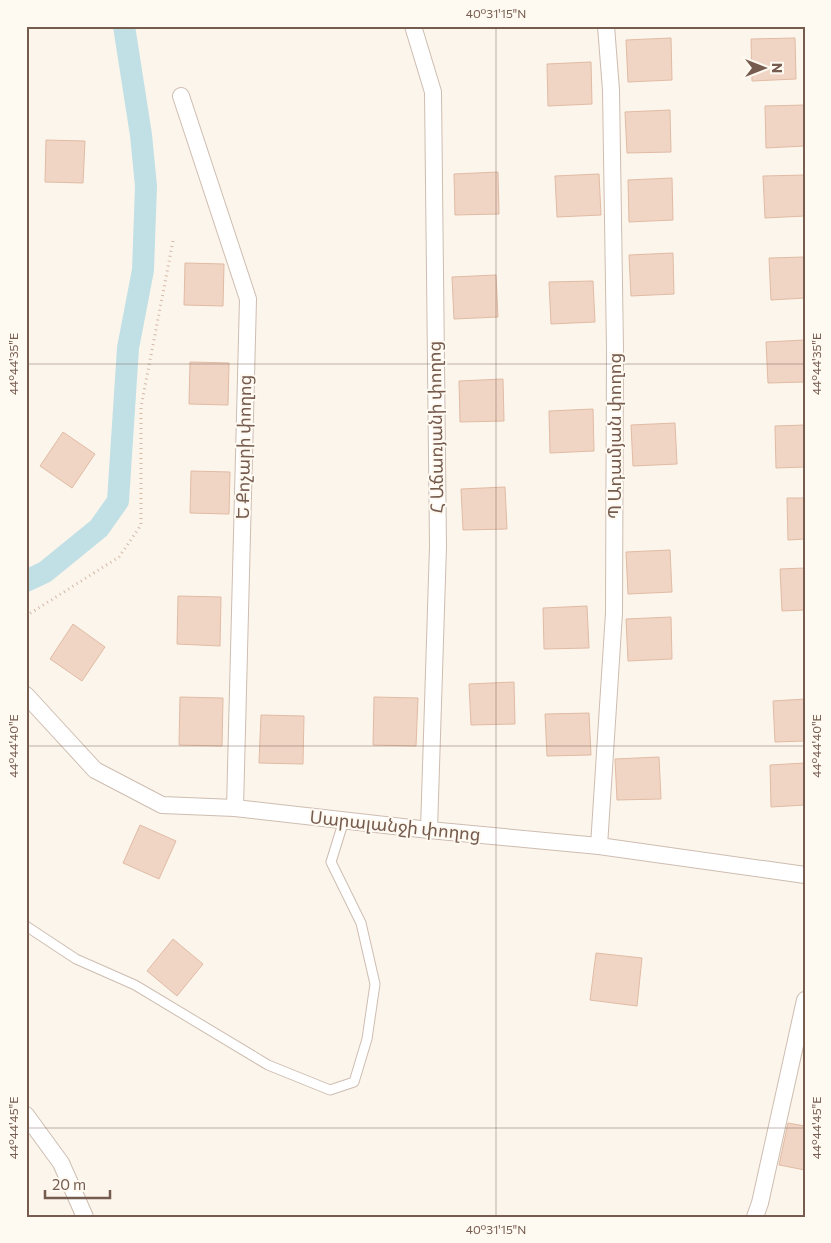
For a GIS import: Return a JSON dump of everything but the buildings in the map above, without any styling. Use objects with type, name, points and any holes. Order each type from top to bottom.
[{"type":"street","name":"Հ Աճառյանի փողոց","points":[[413,26],[433,92],[438,546],[429,830]]},
{"type":"street","name":"Պ Ադամյան փողոց","points":[[599,846],[614,603],[614,300],[611,90],[606,26]]},
{"type":"street","name":"Ե Քոչարի փողոց","points":[[181,96],[248,299],[235,808]]},
{"type":"street","name":"Սարալանջի փողոց","points":[[26,695],[95,770],[162,805],[235,808],[429,830],[599,846],[805,875]]},
{"type":"street","points":[[755,1217],[760,1203],[805,1000]]},
{"type":"street","points":[[26,1115],[61,1163],[85,1217]]},
{"type":"lane","points":[[26,926],[76,959],[135,985],[268,1065],[330,1090],[354,1082],[367,1040],[375,984],[361,923],[331,862],[344,820]]},
{"type":"path","points":[[26,616],[119,557],[141,525],[141,407],[173,240]]},
{"type":"waterway","points":[[26,581],[45,572],[99,528],[118,501],[128,348],[143,270],[146,186],[141,135],[124,26]]}]
